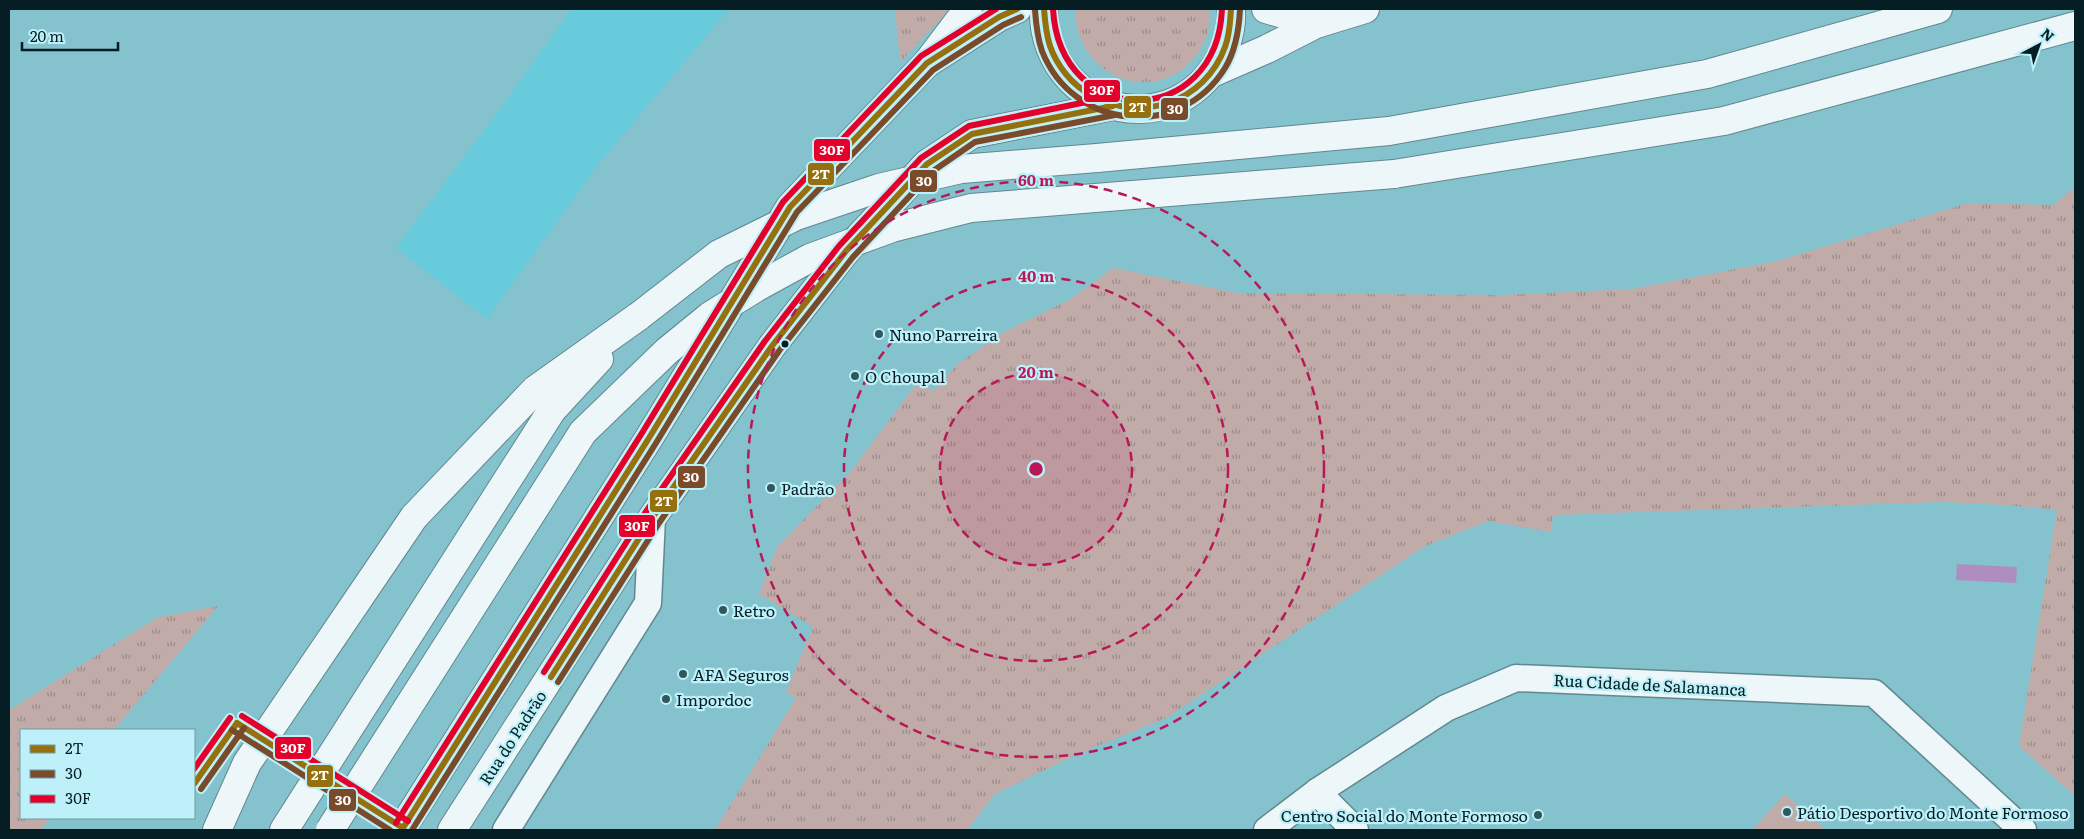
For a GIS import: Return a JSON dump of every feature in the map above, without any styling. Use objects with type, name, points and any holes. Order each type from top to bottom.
[{"type":"main road","points":[[401,830],[649,438],[790,207],[927,63],[968,9]]},
{"type":"main road","points":[[927,63],[999,17],[1017,9]]},
{"type":"main road","points":[[1044,9],[1044,24],[1051,52],[1065,76],[1087,94],[1113,106],[1140,109],[1167,104],[1192,92],[1212,73],[1225,49],[1231,22],[1231,9]]},
{"type":"main road","points":[[1266,9],[1316,24]]},
{"type":"main road","points":[[1212,73],[1267,49],[1316,24],[1365,9]]},
{"type":"main road","points":[[217,830],[247,763],[414,517],[535,390],[639,316],[719,254],[796,216],[880,188],[962,169],[1389,131],[1707,74],[1938,9]]},
{"type":"main road","points":[[330,830],[583,432],[667,351],[710,316],[757,286],[810,258],[892,228],[972,208],[1394,174],[1724,121],[2075,26]]},
{"type":"main road","name":"Rua do Padrão","points":[[452,830],[652,518],[786,328],[846,252],[927,164],[972,134],[1113,106]]},
{"type":"main road","points":[[284,830],[552,410],[639,316]]},
{"type":"street","points":[[506,830],[648,602],[652,518]]},
{"type":"street","name":"Rua Cidade de Salamanca","points":[[1266,830],[1317,792],[1446,708],[1516,678],[1874,693],[2023,830]]},
{"type":"street","points":[[1317,792],[1356,830]]},
{"type":"shaded area","points":[[571,9],[729,9],[598,165],[487,319],[396,248],[506,101]]},
{"type":"shaded area","points":[[1957,564],[2017,567],[2016,583],[1956,580]]},
{"type":"green space","points":[[895,9],[950,9],[900,62]]},
{"type":"green space","points":[[1075,9],[1209,9],[1210,14],[1207,33],[1202,46],[1186,66],[1167,78],[1146,82],[1125,79],[1105,70],[1090,55],[1079,34]]},
{"type":"green space","points":[[2075,187],[2075,796],[2019,746],[2057,510],[1942,502],[1553,515],[1551,532],[1488,521],[1425,546],[1166,718],[1080,753],[995,794],[967,830],[715,830],[796,698],[786,692],[813,627],[759,594],[777,547],[852,470],[919,380],[933,391],[959,363],[1004,332],[1069,300],[1113,268],[1237,293],[1501,295],[1632,289],[1777,261],[1968,203],[2053,205]]},
{"type":"green space","points":[[218,606],[115,729],[20,729],[20,819],[49,819],[41,830],[9,830],[9,710],[158,617]]},
{"type":"green space","name":"Pátio Desportivo do Monte Formoso","points":[[1785,794],[1825,830],[1752,830]]},
{"type":"transit line","name":"30F","points":[[396,823],[642,433],[783,202],[921,56],[996,9]]},
{"type":"transit line","name":"2T","points":[[403,828],[649,438],[790,207],[927,63],[999,17],[1017,9]]},
{"type":"transit line","name":"2T","points":[[1044,9],[1050,46],[1066,74],[1091,95],[1110,104],[1130,107],[1150,107],[1169,102],[1187,94],[1203,82],[1216,66],[1225,47],[1229,33],[1231,9]]},
{"type":"transit line","name":"30F","points":[[1053,9],[1062,49],[1082,77],[1108,95],[1138,100],[1168,94],[1194,77],[1214,49],[1222,9]]},
{"type":"transit line","name":"30","points":[[1035,10],[1042,51],[1057,77],[1077,97],[1102,110],[1128,116],[1155,116],[1182,107],[1205,91],[1225,68],[1232,54],[1238,32],[1240,9]]},
{"type":"transit line","name":"30","points":[[412,830],[656,443],[797,212],[933,70],[1003,25],[1021,17]]},
{"type":"transit line","name":"30F","points":[[544,672],[645,513],[765,341],[839,246],[921,158],[969,126],[1111,97]]},
{"type":"transit line","name":"2T","points":[[551,677],[652,518],[772,346],[846,251],[927,164],[972,134],[1113,106]]},
{"type":"transit line","name":"30","points":[[558,682],[659,523],[779,351],[853,257],[933,171],[975,142],[1115,115]]},
{"type":"transit line","name":"30F","points":[[242,716],[408,821]]},
{"type":"transit line","name":"30F","points":[[195,768],[230,718]]},
{"type":"transit line","name":"2T","points":[[237,723],[403,828]]},
{"type":"transit line","name":"2T","points":[[195,783],[237,723]]},
{"type":"transit line","name":"30","points":[[201,789],[244,728]]},
{"type":"transit line","name":"30","points":[[232,730],[390,830]]},
{"type":"place","name":"Nuno Parreira","points":[[879,334]]},
{"type":"place","name":"O Choupal","points":[[855,376]]},
{"type":"place","name":"Padrão","points":[[771,488]]},
{"type":"place","name":"Retro","points":[[723,610]]},
{"type":"place","name":"AFA Seguros","points":[[683,674]]},
{"type":"place","name":"Impordoc","points":[[666,699]]},
{"type":"place","name":"Pátio Desportivo do Monte Formoso","points":[[1787,812]]},
{"type":"place","name":"Centro Social do Monte Formoso","points":[[1538,815]]}]
